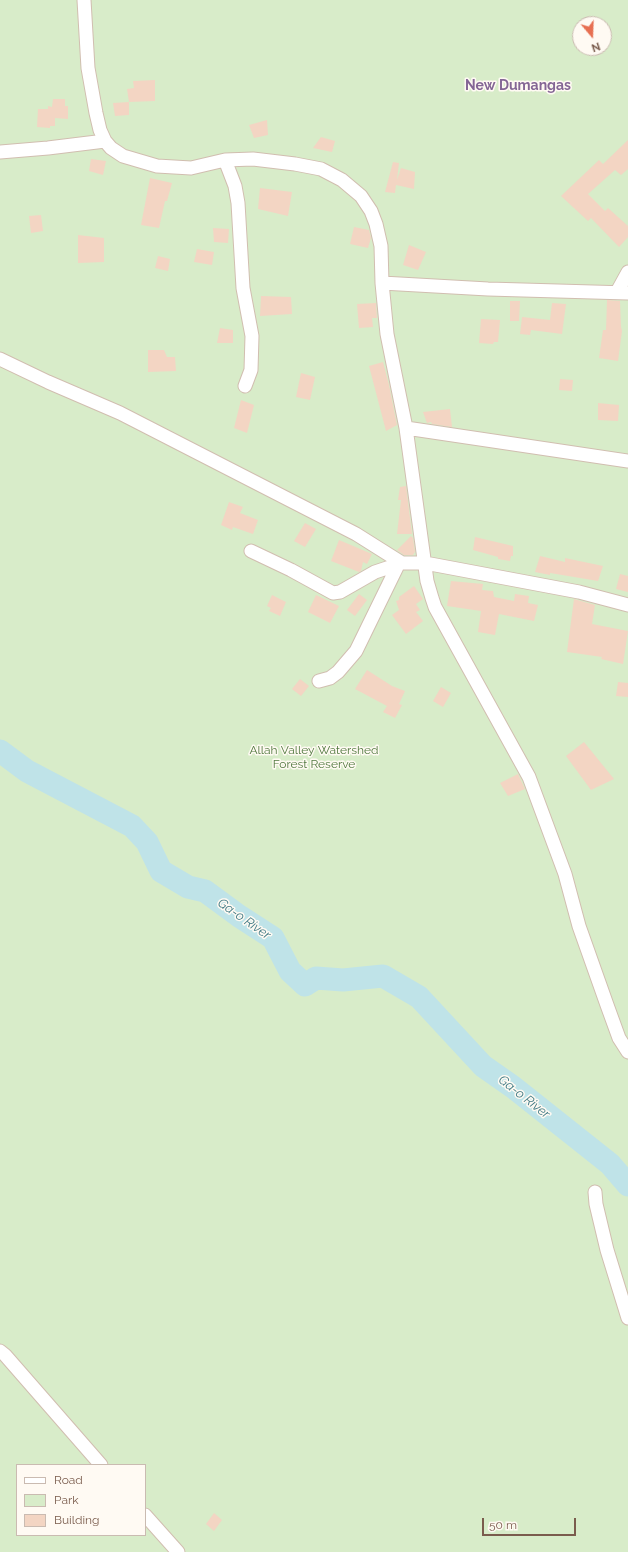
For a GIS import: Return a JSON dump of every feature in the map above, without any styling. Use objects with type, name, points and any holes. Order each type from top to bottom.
[{"type":"street","points":[[84,0],[88,68],[96,113],[100,130],[111,148],[123,156],[157,166],[191,168],[225,160],[253,159],[295,164],[321,170],[342,180],[360,196],[370,210],[376,224],[381,246],[382,283],[387,334],[406,428],[427,581],[434,607],[530,777],[565,874],[579,926],[604,997],[619,1038],[628,1052]]},
{"type":"street","points":[[0,152],[48,148],[105,140]]},
{"type":"street","points":[[225,160],[235,186],[238,203],[243,288],[252,336],[251,370],[245,386]]},
{"type":"street","points":[[382,283],[488,289],[622,293],[628,272]]},
{"type":"street","points":[[0,359],[120,414],[356,534],[400,564]]},
{"type":"street","points":[[406,428],[628,461]]},
{"type":"street","points":[[251,551],[291,570],[333,593],[343,590],[375,572],[400,564],[425,563],[579,592],[628,605]]},
{"type":"street","points":[[319,681],[330,678],[338,672],[356,651],[400,564]]},
{"type":"street","points":[[595,1192],[596,1204],[604,1237],[628,1318]]},
{"type":"street","points":[[0,1351],[100,1464]]},
{"type":"street","points":[[146,1516],[178,1552]]},
{"type":"green space","name":"Allah Valley Watershed Forest Reserve","points":[[0,0],[628,0],[628,1552],[0,1552]]},
{"type":"building","points":[[155,80],[155,101],[129,102],[127,89],[134,88],[133,81]]},
{"type":"building","points":[[53,99],[65,99],[65,106],[68,106],[68,119],[55,118],[55,126],[50,126],[50,128],[37,127],[38,109],[48,109],[48,106],[52,107]]},
{"type":"building","points":[[129,102],[129,115],[115,116],[113,103]]},
{"type":"building","points":[[267,120],[268,135],[254,138],[249,125]]},
{"type":"building","points":[[321,137],[335,141],[332,152],[313,148]]},
{"type":"building","points":[[628,140],[628,169],[621,175],[615,170],[588,194],[605,211],[608,208],[628,226],[628,237],[619,247],[591,218],[588,221],[561,196],[599,160],[603,164]]},
{"type":"building","points":[[91,159],[106,161],[103,175],[89,171]]},
{"type":"building","points":[[393,162],[399,163],[397,180],[401,168],[415,172],[414,189],[396,185],[395,193],[385,192]]},
{"type":"building","points":[[150,178],[172,183],[167,201],[165,201],[159,228],[141,225]]},
{"type":"building","points":[[260,188],[292,192],[288,216],[258,209]]},
{"type":"building","points":[[41,215],[43,231],[31,233],[29,216]]},
{"type":"building","points":[[354,227],[369,230],[371,238],[368,248],[350,244]]},
{"type":"building","points":[[213,228],[229,229],[228,243],[214,242]]},
{"type":"building","points":[[78,235],[104,238],[104,262],[78,263]]},
{"type":"building","points":[[409,245],[426,252],[418,270],[403,265]]},
{"type":"building","points":[[197,249],[214,252],[212,265],[194,262]]},
{"type":"building","points":[[158,256],[170,259],[168,271],[155,268]]},
{"type":"building","points":[[261,296],[291,297],[292,314],[260,316]]},
{"type":"building","points":[[607,300],[620,301],[622,331],[618,361],[599,358],[603,330],[606,330]]},
{"type":"building","points":[[510,301],[520,301],[519,321],[510,321]]},
{"type":"building","points":[[376,303],[377,318],[372,318],[373,327],[359,328],[357,304]]},
{"type":"building","points":[[552,303],[566,304],[562,334],[531,330],[530,335],[520,334],[522,317],[550,320]]},
{"type":"building","points":[[481,319],[500,320],[498,342],[494,342],[493,344],[479,343]]},
{"type":"building","points":[[220,328],[233,330],[233,343],[217,343]]},
{"type":"building","points":[[148,350],[164,350],[167,357],[175,357],[176,371],[148,372]]},
{"type":"building","points":[[383,362],[397,425],[386,431],[369,366]]},
{"type":"building","points":[[301,373],[315,377],[310,400],[296,397]]},
{"type":"building","points":[[560,379],[573,380],[572,391],[559,390]]},
{"type":"building","points":[[241,400],[254,405],[247,433],[234,428]]},
{"type":"building","points":[[598,403],[619,405],[618,421],[598,420]]},
{"type":"building","points":[[450,409],[452,427],[432,424],[431,422],[427,423],[423,412]]},
{"type":"building","points":[[406,486],[412,534],[397,534],[401,500],[398,500],[400,487]]},
{"type":"building","points":[[229,502],[243,507],[240,513],[258,520],[253,534],[233,527],[232,530],[221,525]]},
{"type":"building","points":[[305,523],[316,529],[305,547],[294,541]]},
{"type":"building","points":[[411,536],[413,538],[415,552],[413,555],[404,555],[397,550]]},
{"type":"building","points":[[475,537],[513,546],[513,556],[511,556],[510,561],[498,559],[498,557],[473,550]]},
{"type":"building","points":[[339,540],[372,554],[367,564],[363,562],[361,571],[359,572],[331,561]]},
{"type":"building","points":[[540,556],[565,562],[565,558],[603,566],[598,581],[550,573],[550,575],[535,572]]},
{"type":"building","points":[[620,574],[628,576],[628,592],[616,589]]},
{"type":"building","points":[[451,581],[483,584],[482,590],[493,591],[494,597],[514,601],[515,594],[529,596],[528,603],[538,605],[534,621],[499,614],[495,635],[478,632],[481,611],[447,606]]},
{"type":"building","points":[[414,586],[423,599],[416,604],[420,610],[416,612],[423,621],[406,634],[392,615],[399,610],[396,601],[399,600],[399,597]]},
{"type":"building","points":[[359,594],[367,600],[355,616],[347,610]]},
{"type":"building","points":[[272,595],[286,602],[280,616],[269,611],[271,608],[267,606]]},
{"type":"building","points":[[316,595],[339,606],[330,623],[308,612]]},
{"type":"building","points":[[574,599],[595,605],[592,624],[628,631],[623,664],[601,659],[602,657],[567,652]]},
{"type":"building","points":[[367,670],[392,686],[405,691],[399,704],[402,705],[395,718],[383,712],[387,706],[355,689]]},
{"type":"building","points":[[300,679],[309,686],[301,696],[292,689]]},
{"type":"building","points":[[618,682],[628,683],[628,697],[616,696]]},
{"type":"building","points":[[441,687],[451,693],[443,707],[433,701]]},
{"type":"building","points":[[584,742],[614,779],[591,790],[566,756]]},
{"type":"building","points":[[518,774],[525,789],[508,796],[500,783]]},
{"type":"building","points":[[214,1513],[222,1520],[214,1531],[206,1524]]},
{"type":"waterway","name":"Ga-o River","points":[[0,751],[27,771],[132,826],[147,842],[161,871],[188,887],[205,891],[239,916],[273,938],[290,971],[305,985],[316,978],[343,980],[383,976],[419,997],[483,1066],[513,1087],[610,1164],[628,1185]]},
{"type":"district","name":"New Dumangas","points":[[518,86]]}]
